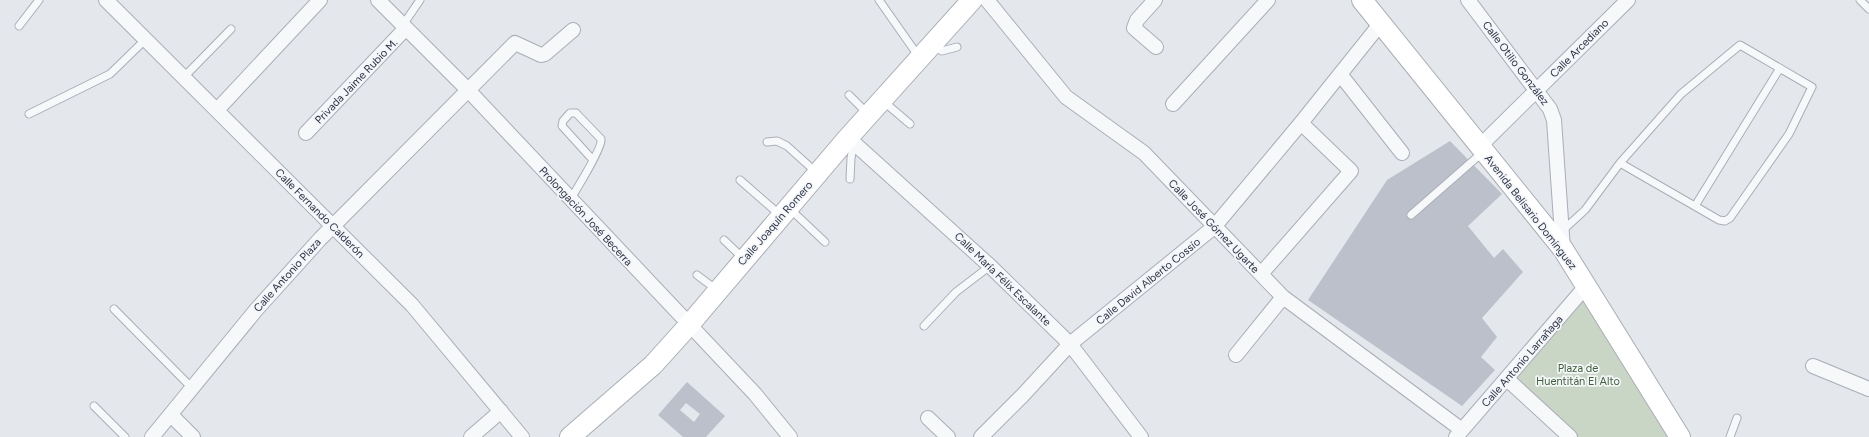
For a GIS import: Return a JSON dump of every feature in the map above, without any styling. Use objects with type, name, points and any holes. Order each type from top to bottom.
[{"type":"street","name":"Calle Fernando Calderón","points":[[106,0],[412,305],[522,437]]},
{"type":"street","points":[[217,110],[320,0]]},
{"type":"street","name":"Prolongación José Becerra","points":[[378,0],[468,90],[570,200],[755,394],[790,437]]},
{"type":"street","name":"Calle Joaquín Romero","points":[[570,437],[653,365],[689,325],[817,174],[850,142],[875,108],[972,0]]},
{"type":"street","name":"Calle José Gómez Ugarte","points":[[987,0],[1066,98],[1144,153],[1283,297],[1463,435]]},
{"type":"street","points":[[1155,0],[1137,20],[1134,28],[1156,47]]},
{"type":"street","points":[[1173,104],[1268,0]]},
{"type":"street","name":"Avenida Belisario Domínguez","points":[[1362,0],[1482,148],[1563,240],[1587,285],[1680,437]]},
{"type":"street","name":"Calle Otilio González","points":[[1468,0],[1550,109],[1554,120],[1563,240]]},
{"type":"street","name":"Calle Arcediano","points":[[1482,148],[1537,90],[1628,0]]},
{"type":"street","name":"Calle David Alberto Cossío","points":[[981,437],[1023,395],[1070,344],[1214,227],[1301,123],[1381,23]]},
{"type":"street","name":"Privada Jaime Rubio M.","points":[[306,133],[404,27]]},
{"type":"street","name":"Calle Antonio Plaza","points":[[152,437],[256,310],[333,225],[515,43],[542,55],[573,30]]},
{"type":"street","points":[[1340,74],[1402,153]]},
{"type":"street","points":[[1261,274],[1351,172],[1301,123]]},
{"type":"street","name":"Calle María Félix Escalante","points":[[850,142],[990,266],[1070,344],[1141,437]]},
{"type":"street","name":"Calle Antonio Larrañaga","points":[[1463,435],[1507,379],[1587,285]]},
{"type":"street","points":[[1236,355],[1283,297]]},
{"type":"street","points":[[1813,366],[1869,389]]},
{"type":"street","points":[[1507,379],[1570,437]]},
{"type":"street","points":[[471,437],[501,411]]},
{"type":"street","points":[[171,415],[193,437]]},
{"type":"street","points":[[928,418],[948,437]]},
{"type":"lane","points":[[19,26],[40,0]]},
{"type":"lane","points":[[404,27],[420,0]]},
{"type":"lane","points":[[879,0],[925,52],[956,47]]},
{"type":"lane","points":[[1860,0],[1869,8]]},
{"type":"lane","points":[[184,77],[232,29]]},
{"type":"lane","points":[[29,114],[110,74],[146,39]]},
{"type":"lane","points":[[1563,240],[1620,163],[1682,94],[1740,45],[1812,87],[1789,134],[1730,218],[1725,221],[1719,220],[1620,163]]},
{"type":"lane","points":[[1695,206],[1780,68]]},
{"type":"lane","points":[[849,95],[910,124]]},
{"type":"lane","points":[[570,200],[593,160],[602,143],[601,139],[576,114],[570,113],[562,121],[562,126],[593,160]]},
{"type":"lane","points":[[767,142],[777,141],[788,146],[817,174]]},
{"type":"lane","points":[[850,142],[850,179]]},
{"type":"lane","points":[[1411,215],[1482,148]]},
{"type":"lane","points":[[740,180],[825,242]]},
{"type":"lane","points":[[724,240],[744,259]]},
{"type":"lane","points":[[924,326],[956,292],[990,266]]},
{"type":"lane","points":[[697,275],[718,291]]},
{"type":"lane","points":[[114,309],[192,388]]},
{"type":"lane","points":[[94,406],[125,437]]},
{"type":"lane","points":[[1730,437],[1737,418]]},
{"type":"green space","name":"Plaza de Huentitán El Alto","points":[[1581,298],[1676,437],[1577,437],[1514,378]]},
{"type":"building","points":[[1450,141],[1502,194],[1468,226],[1494,258],[1503,249],[1523,272],[1482,318],[1497,337],[1481,357],[1495,370],[1462,406],[1308,300],[1387,180]]},
{"type":"building","points":[[687,382],[725,416],[706,437],[683,437],[658,415]],"holes":[[[686,403],[700,414],[694,422],[680,410]]]}]
